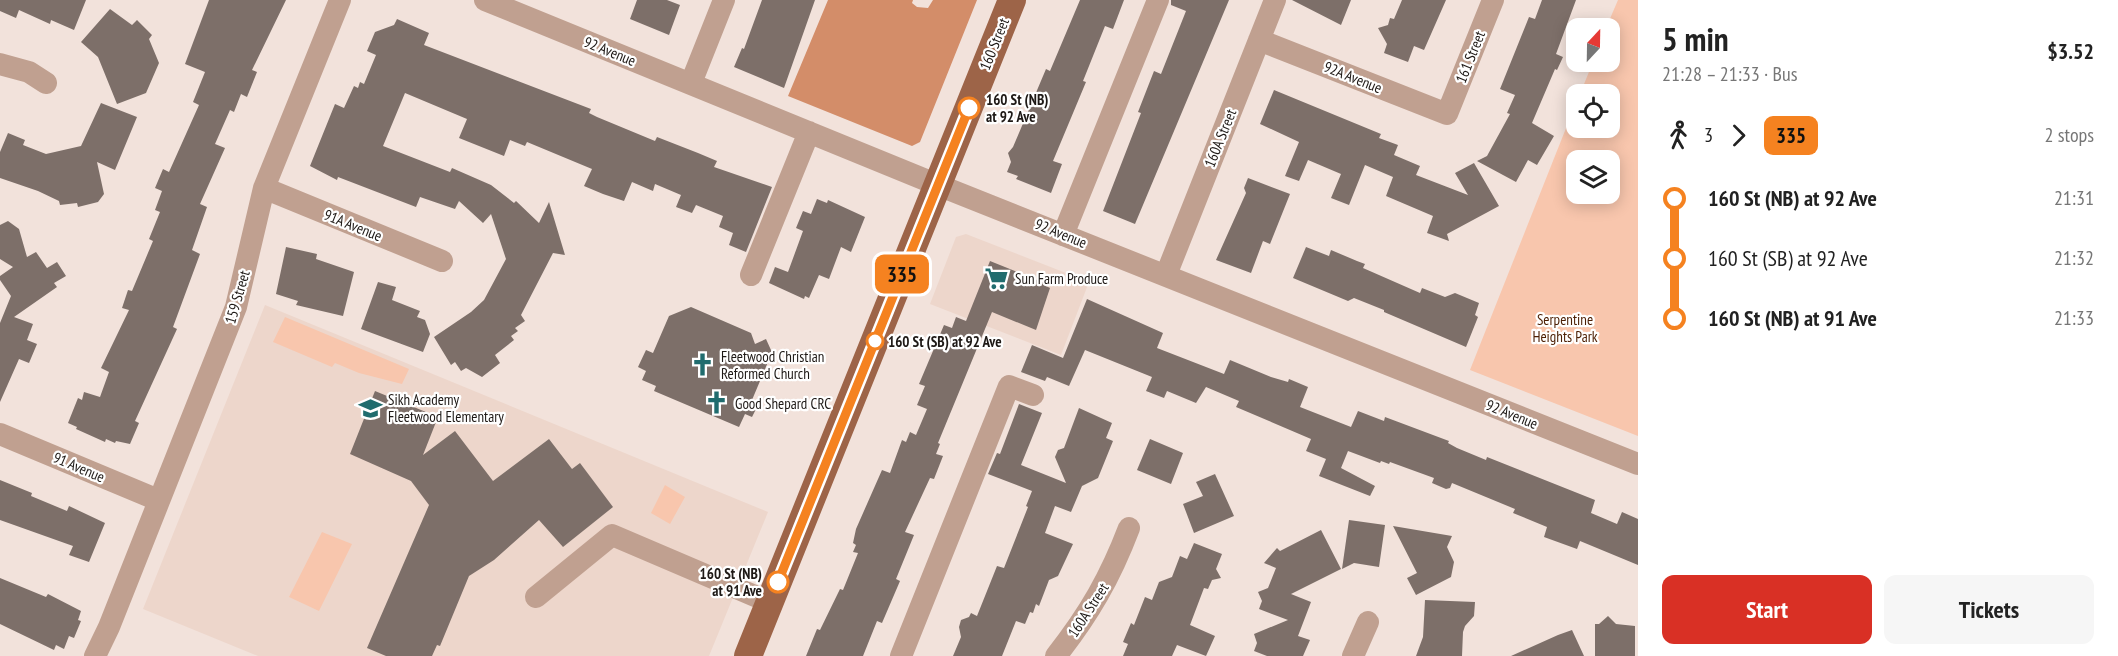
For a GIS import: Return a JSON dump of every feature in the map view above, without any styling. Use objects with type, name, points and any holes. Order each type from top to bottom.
[{"type":"main road","name":"160 Street","points":[[748,656],[1012,0]]},
{"type":"street","name":"159 Street","points":[[95,656],[236,307],[264,188],[340,0]]},
{"type":"street","name":"92 Avenue","points":[[485,0],[938,185],[1638,464]]},
{"type":"street","points":[[691,83],[724,0]]},
{"type":"street","points":[[1063,235],[1158,0]]},
{"type":"street","name":"160A Street","points":[[1166,275],[1275,0]]},
{"type":"street","name":"161 Street","points":[[1447,114],[1493,0]]},
{"type":"street","name":"92A Avenue","points":[[1259,40],[1447,114]]},
{"type":"street","points":[[0,64],[29,72],[46,83]]},
{"type":"street","points":[[752,275],[809,132]]},
{"type":"street","name":"91A Avenue","points":[[264,188],[442,261]]},
{"type":"street","points":[[901,656],[1009,386],[1033,395]]},
{"type":"street","name":"91 Avenue","points":[[0,434],[158,500]]},
{"type":"street","name":"160A Street","points":[[1056,656],[1092,608],[1114,567],[1129,528]]},
{"type":"street","points":[[536,597],[612,535],[769,602]]},
{"type":"street","points":[[1353,656],[1368,622]]},
{"type":"shaded area","points":[[828,0],[913,0],[912,3],[917,7],[928,8],[933,0],[977,0],[920,142],[912,146],[788,96]]},
{"type":"shaded area","points":[[966,234],[1089,282],[1061,355],[930,304],[956,237]]},
{"type":"shaded area","name":"Sikh Academy Fleetwood Elementary","points":[[265,305],[768,512],[709,656],[258,656],[143,609]]},
{"type":"green space","name":"Serpentine Heights Park","points":[[1618,0],[1638,0],[1638,436],[1470,370],[1566,128],[1566,138],[1620,138],[1620,84],[1584,84],[1589,72],[1620,72],[1620,18],[1610,18]]},
{"type":"green space","points":[[285,317],[409,369],[402,384],[359,373],[335,363],[332,367],[273,342]]},
{"type":"green space","points":[[665,485],[685,497],[670,524],[651,513]]},
{"type":"green space","points":[[322,532],[352,544],[319,611],[289,597]]},
{"type":"building","points":[[0,0],[86,0],[74,30],[51,20],[50,24],[19,10],[16,18],[0,11]]},
{"type":"building","points":[[209,0],[286,0],[252,70],[257,72],[247,97],[241,94],[234,112],[230,110],[215,144],[225,148],[200,204],[207,207],[192,250],[200,254],[173,327],[177,329],[135,421],[139,423],[130,444],[116,441],[115,443],[106,439],[105,442],[68,423],[78,398],[82,400],[84,392],[100,397],[109,372],[101,368],[129,310],[122,308],[128,290],[132,291],[153,241],[149,239],[160,212],[155,210],[162,191],[155,188],[163,169],[169,172],[199,105],[193,102],[205,72],[185,64]]},
{"type":"building","points":[[637,0],[667,0],[680,5],[669,35],[630,19]]},
{"type":"building","points":[[762,0],[815,0],[784,88],[734,67],[742,48],[744,49]]},
{"type":"building","points":[[1080,0],[1124,0],[1113,29],[1105,26],[1083,81],[1086,82],[1053,161],[1062,164],[1051,193],[1016,179],[1018,176],[1007,172],[1011,162],[1008,153],[1013,147],[1046,69],[1050,71]]},
{"type":"building","points":[[1171,0],[1229,0],[1135,224],[1103,211],[1141,113],[1138,112],[1154,71],[1161,74],[1186,11],[1171,5]]},
{"type":"building","points":[[1292,0],[1351,0],[1341,25]]},
{"type":"building","points":[[1402,0],[1446,0],[1424,50],[1414,46],[1408,62],[1384,53],[1387,44],[1378,28],[1388,25],[1390,18],[1394,19]]},
{"type":"building","points":[[1542,0],[1576,0],[1569,18],[1566,18],[1566,27],[1556,54],[1563,57],[1557,70],[1555,69],[1532,123],[1554,136],[1537,165],[1528,160],[1516,182],[1477,161],[1487,156],[1510,114],[1507,113],[1515,95],[1500,89],[1529,17],[1535,19]]},
{"type":"building","points":[[110,9],[132,25],[137,20],[152,35],[149,39],[159,63],[146,93],[117,104],[98,57],[81,42]]},
{"type":"building","points":[[397,19],[429,33],[424,45],[591,109],[589,113],[597,117],[655,141],[657,137],[698,153],[717,161],[714,167],[772,187],[746,252],[729,245],[733,233],[719,227],[723,216],[696,205],[692,213],[676,207],[681,195],[655,184],[653,191],[632,182],[624,201],[603,194],[584,186],[592,169],[527,142],[525,146],[510,140],[504,156],[459,138],[467,119],[405,93],[383,146],[450,172],[452,168],[491,185],[514,203],[516,201],[539,223],[549,202],[565,255],[553,253],[521,315],[525,321],[515,328],[518,331],[511,336],[514,340],[495,355],[500,363],[482,377],[466,368],[461,371],[455,362],[451,365],[434,337],[471,312],[484,300],[506,259],[491,214],[483,223],[459,201],[455,209],[420,197],[416,207],[338,177],[337,180],[310,166],[335,104],[344,108],[354,86],[358,88],[360,82],[364,84],[376,55],[367,51],[375,32],[394,25]]},
{"type":"building","points":[[1274,90],[1381,134],[1379,138],[1398,145],[1394,155],[1420,166],[1416,175],[1468,195],[1455,173],[1474,163],[1499,206],[1447,234],[1449,241],[1427,233],[1433,216],[1386,196],[1393,177],[1365,165],[1349,205],[1331,198],[1341,174],[1308,160],[1299,181],[1285,176],[1299,142],[1260,124]]},
{"type":"building","points":[[101,103],[137,117],[115,170],[97,162],[104,194],[98,202],[78,207],[77,203],[60,205],[59,201],[38,191],[0,178],[0,152],[8,133],[25,140],[23,145],[46,154],[81,146]]},
{"type":"building","points":[[1248,178],[1290,194],[1270,244],[1263,241],[1251,273],[1216,260],[1246,193],[1244,188]]},
{"type":"building","points":[[817,199],[827,203],[828,200],[865,217],[851,252],[841,247],[829,279],[819,275],[809,298],[805,296],[804,299],[769,283],[775,267],[788,272],[803,231],[796,228],[803,211],[811,214]]},
{"type":"building","points":[[8,221],[19,229],[27,257],[36,252],[47,268],[57,262],[66,276],[54,283],[57,287],[14,317],[33,324],[27,340],[37,344],[29,363],[19,359],[0,402],[0,323],[11,296],[0,280],[0,276],[13,267],[0,259],[0,225]]},
{"type":"building","points":[[286,247],[317,254],[316,259],[354,272],[343,316],[296,305],[298,301],[276,294]]},
{"type":"building","points":[[1306,247],[1329,256],[1331,250],[1365,264],[1363,268],[1420,293],[1422,288],[1445,297],[1455,293],[1479,303],[1475,315],[1478,317],[1466,347],[1354,298],[1348,301],[1293,278]]},
{"type":"building","points":[[990,261],[1047,284],[1046,286],[1050,288],[1036,330],[992,312],[938,443],[940,444],[936,454],[943,456],[934,479],[930,478],[905,532],[914,535],[896,579],[900,581],[882,623],[877,621],[863,656],[806,656],[817,629],[820,630],[840,589],[843,590],[858,553],[853,552],[856,545],[853,543],[856,529],[882,470],[890,473],[902,440],[906,442],[910,432],[916,435],[927,409],[917,405],[925,386],[919,384],[944,325],[952,328],[956,317],[966,321]]},
{"type":"building","points":[[378,282],[396,287],[392,300],[420,311],[417,317],[425,320],[430,334],[423,352],[361,329]]},
{"type":"building","points":[[1087,299],[1163,333],[1157,348],[1224,374],[1230,360],[1271,377],[1288,382],[1289,379],[1308,387],[1300,407],[1351,427],[1358,411],[1384,421],[1385,417],[1449,441],[1448,443],[1457,448],[1486,460],[1487,457],[1595,500],[1591,513],[1617,524],[1622,512],[1638,519],[1638,565],[1580,541],[1577,549],[1544,537],[1547,527],[1513,513],[1515,509],[1452,483],[1450,488],[1446,489],[1432,483],[1434,478],[1390,462],[1389,464],[1381,461],[1380,463],[1348,451],[1341,468],[1375,486],[1370,496],[1319,476],[1326,459],[1306,451],[1311,439],[1236,407],[1239,401],[1206,387],[1196,403],[1167,391],[1164,398],[1146,391],[1152,377],[1085,350],[1069,386],[1047,377],[1045,381],[1021,372],[1032,345],[1063,358]]},
{"type":"building","name":"Fleetwood Christian Reformed Church","points":[[691,307],[751,333],[755,344],[766,339],[775,359],[768,362],[752,400],[759,403],[752,417],[745,414],[739,427],[654,391],[656,386],[642,380],[646,371],[638,367],[646,350],[653,353],[669,316]]},
{"type":"building","points":[[375,391],[438,417],[423,455],[455,431],[493,481],[549,439],[572,469],[580,463],[613,507],[563,547],[539,520],[494,560],[469,576],[440,646],[437,645],[432,656],[386,656],[367,648],[429,505],[411,481],[350,454]]},
{"type":"building","points":[[1019,404],[1042,413],[1021,465],[1066,483],[1055,457],[1058,450],[1064,448],[1079,408],[1112,423],[1106,438],[1113,441],[1098,478],[1082,486],[1071,512],[1055,506],[1045,533],[1073,544],[1058,576],[1049,580],[1039,606],[1036,604],[1025,624],[1016,621],[1002,656],[953,656],[961,637],[959,627],[961,620],[969,617],[971,613],[977,616],[997,566],[1004,568],[1028,507],[1026,506],[1032,491],[988,474],[997,453],[1000,454]]},
{"type":"building","points":[[1150,439],[1183,453],[1171,484],[1137,470]]},
{"type":"building","points":[[1215,474],[1234,516],[1194,533],[1183,504],[1203,496],[1196,482]]},
{"type":"building","points":[[0,480],[67,511],[69,506],[105,523],[89,562],[69,555],[73,546],[0,520]]},
{"type":"building","points":[[1349,520],[1385,525],[1379,567],[1354,563],[1342,569]]},
{"type":"building","points":[[1393,526],[1452,536],[1447,547],[1454,562],[1451,577],[1416,595],[1407,578],[1417,573]]},
{"type":"building","points":[[1321,530],[1341,569],[1291,594],[1311,602],[1298,636],[1310,640],[1303,656],[1267,656],[1254,651],[1257,643],[1254,634],[1288,620],[1259,609],[1262,601],[1258,592],[1268,588],[1276,568],[1264,563],[1277,548],[1280,551]]},
{"type":"building","points":[[1194,543],[1222,554],[1216,569],[1221,578],[1212,580],[1208,589],[1204,588],[1190,625],[1215,636],[1206,656],[1177,645],[1172,656],[1123,656],[1128,644],[1123,642],[1131,623],[1134,625],[1145,597],[1152,600],[1159,582],[1172,577],[1180,556],[1187,559]]},
{"type":"building","points":[[0,578],[46,597],[48,594],[81,611],[78,620],[81,621],[74,638],[69,636],[64,649],[56,645],[54,650],[0,624]]},
{"type":"building","points":[[1425,600],[1475,602],[1474,616],[1463,632],[1462,656],[1416,656],[1423,637]]},
{"type":"building","points":[[1608,616],[1616,624],[1635,626],[1635,656],[1595,656],[1595,624],[1599,624]]},
{"type":"building","points":[[1572,630],[1584,656],[1511,656],[1558,635]]},
{"type":"bus line","name":"335","points":[[778,582],[969,108]]},
{"type":"place","name":"160 St (NB) at 92 Ave","points":[[969,108]]},
{"type":"place","name":"Sun Farm Produce","points":[[997,278]]},
{"type":"place","name":"160 St (SB) at 92 Ave","points":[[875,341]]},
{"type":"place","name":"Fleetwood Christian Reformed Church","points":[[703,365]]},
{"type":"place","name":"Good Shepard CRC","points":[[717,403]]},
{"type":"place","name":"Sikh Academy Fleetwood Elementary","points":[[370,408]]},
{"type":"place","name":"160 St (NB) at 91 Ave","points":[[778,582]]}]
